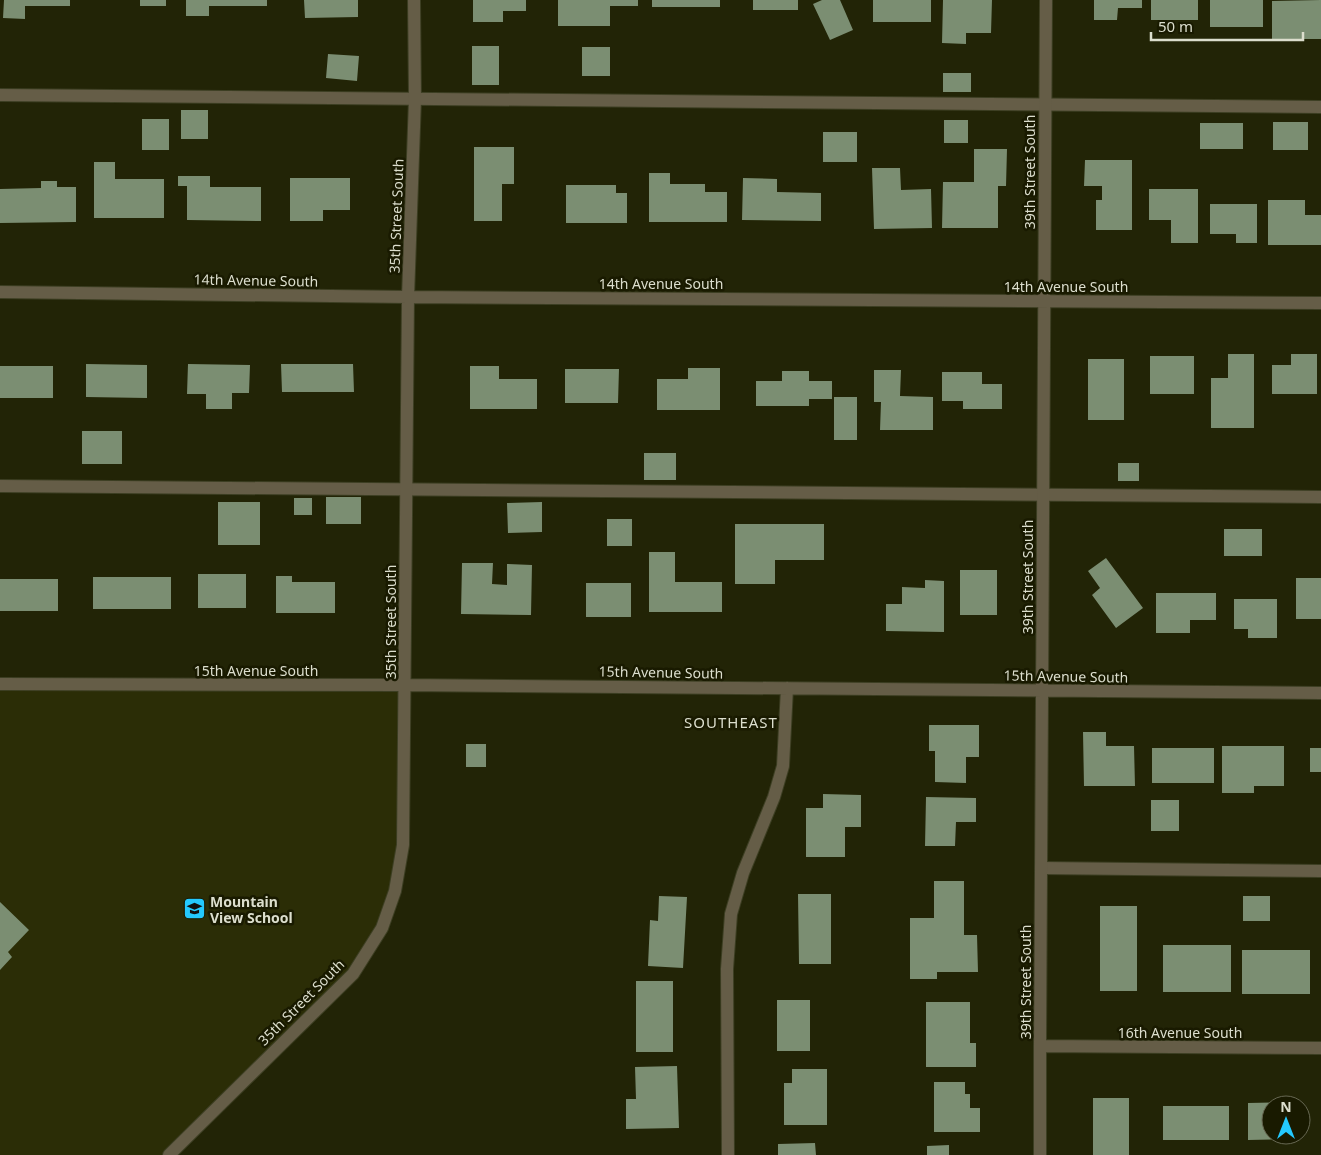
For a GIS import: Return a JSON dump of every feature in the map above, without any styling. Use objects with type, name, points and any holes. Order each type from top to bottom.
[{"type":"street","name":"35th Street South","points":[[168,1155],[352,974],[382,928],[395,891],[403,845],[408,297],[415,99],[414,0]]},
{"type":"street","name":"39th Street South","points":[[1040,1155],[1046,0]]},
{"type":"street","points":[[0,96],[1321,107]]},
{"type":"street","name":"14th Avenue South","points":[[0,292],[408,297],[1321,303]]},
{"type":"street","points":[[0,486],[1321,497]]},
{"type":"street","name":"15th Avenue South","points":[[0,684],[404,685],[1321,693]]},
{"type":"street","points":[[728,1155],[727,969],[731,914],[743,873],[774,797],[783,766],[787,688]]},
{"type":"street","points":[[1040,868],[1321,871]]},
{"type":"street","name":"16th Avenue South","points":[[1040,1046],[1321,1048]]},
{"type":"shaded area","name":"Mountain View School","points":[[0,684],[404,685],[395,891],[353,974],[169,1155],[0,1155]]},
{"type":"building","points":[[4,0],[70,0],[70,6],[25,6],[25,19],[3,18]]},
{"type":"building","points":[[140,0],[166,0],[166,6],[140,6]]},
{"type":"building","points":[[186,0],[267,0],[267,6],[209,6],[209,16],[186,16]]},
{"type":"building","points":[[304,0],[358,0],[358,17],[305,18]]},
{"type":"building","points":[[473,0],[526,0],[526,11],[503,11],[503,22],[473,22]]},
{"type":"building","points":[[558,0],[638,0],[638,6],[610,6],[610,26],[558,26]]},
{"type":"building","points":[[652,0],[720,0],[720,7],[652,7]]},
{"type":"building","points":[[753,0],[798,0],[798,10],[753,10]]},
{"type":"building","points":[[822,0],[840,0],[853,30],[830,40],[813,4]]},
{"type":"building","points":[[873,0],[931,0],[931,22],[873,22]]},
{"type":"building","points":[[943,0],[992,0],[991,33],[966,33],[966,44],[942,43]]},
{"type":"building","points":[[1094,0],[1142,0],[1142,8],[1118,8],[1117,20],[1094,20]]},
{"type":"building","points":[[1151,0],[1198,0],[1198,20],[1151,20]]},
{"type":"building","points":[[1210,0],[1263,0],[1263,27],[1210,27]]},
{"type":"building","points":[[1321,0],[1321,39],[1272,39],[1272,1]]},
{"type":"building","points":[[472,46],[499,46],[499,85],[472,85]]},
{"type":"building","points":[[582,47],[610,47],[610,76],[582,76]]},
{"type":"building","points":[[328,54],[359,56],[357,81],[326,78]]},
{"type":"building","points":[[943,73],[971,73],[971,92],[943,92]]},
{"type":"building","points":[[181,110],[208,110],[208,139],[181,139]]},
{"type":"building","points":[[142,119],[169,119],[169,150],[142,150]]},
{"type":"building","points":[[944,120],[968,120],[968,143],[944,143]]},
{"type":"building","points":[[1273,122],[1308,122],[1308,150],[1273,150]]},
{"type":"building","points":[[1200,123],[1243,123],[1243,149],[1200,149]]},
{"type":"building","points":[[823,132],[857,132],[857,162],[823,162]]},
{"type":"building","points":[[474,147],[514,147],[514,184],[502,184],[502,221],[474,221]]},
{"type":"building","points":[[974,149],[1007,149],[1006,186],[998,186],[998,228],[942,228],[943,182],[974,182]]},
{"type":"building","points":[[1085,160],[1132,160],[1132,230],[1096,230],[1096,200],[1102,200],[1102,186],[1084,186]]},
{"type":"building","points":[[94,162],[115,162],[115,179],[164,179],[164,218],[94,218]]},
{"type":"building","points":[[872,168],[900,168],[901,190],[931,189],[932,228],[874,229]]},
{"type":"building","points":[[649,173],[670,173],[670,184],[705,184],[705,192],[727,192],[727,222],[649,222]]},
{"type":"building","points":[[178,176],[210,176],[210,187],[261,187],[261,221],[187,220],[187,186],[178,186]]},
{"type":"building","points":[[290,178],[350,178],[350,210],[323,210],[323,221],[290,221]]},
{"type":"building","points":[[743,178],[777,179],[777,192],[821,193],[821,221],[742,220]]},
{"type":"building","points":[[41,181],[57,181],[57,187],[76,187],[76,222],[0,223],[0,189],[41,188]]},
{"type":"building","points":[[566,185],[616,185],[616,193],[627,193],[627,223],[566,223]]},
{"type":"building","points":[[1149,189],[1198,189],[1198,243],[1171,243],[1171,220],[1149,220]]},
{"type":"building","points":[[1268,200],[1305,200],[1305,215],[1321,215],[1321,245],[1268,245]]},
{"type":"building","points":[[1210,204],[1257,204],[1257,243],[1236,243],[1236,234],[1210,234]]},
{"type":"building","points":[[1228,354],[1254,354],[1254,428],[1211,428],[1211,378],[1228,378]]},
{"type":"building","points":[[1291,354],[1317,354],[1317,394],[1272,394],[1272,365],[1291,365]]},
{"type":"building","points":[[1150,356],[1194,356],[1194,394],[1150,394]]},
{"type":"building","points":[[1088,359],[1124,359],[1124,420],[1088,420]]},
{"type":"building","points":[[86,364],[147,365],[147,398],[86,397]]},
{"type":"building","points":[[188,364],[250,365],[249,393],[232,393],[232,409],[206,409],[206,394],[187,394]]},
{"type":"building","points":[[281,364],[353,364],[354,392],[282,392]]},
{"type":"building","points":[[0,366],[53,366],[53,398],[0,398]]},
{"type":"building","points":[[470,366],[499,366],[499,379],[537,379],[537,409],[470,409]]},
{"type":"building","points":[[688,368],[720,368],[720,410],[657,410],[657,379],[688,379]]},
{"type":"building","points":[[565,369],[619,369],[618,403],[565,403]]},
{"type":"building","points":[[874,370],[901,370],[900,396],[933,397],[933,430],[880,430],[881,402],[874,402]]},
{"type":"building","points":[[782,371],[809,371],[809,381],[832,381],[832,399],[809,399],[809,406],[756,406],[756,381],[782,381]]},
{"type":"building","points":[[942,372],[982,372],[982,384],[1002,384],[1002,409],[963,409],[963,401],[942,401]]},
{"type":"building","points":[[834,397],[857,397],[857,440],[834,440]]},
{"type":"building","points":[[82,431],[122,431],[122,464],[82,464]]},
{"type":"building","points":[[644,453],[676,453],[676,480],[644,480]]},
{"type":"building","points":[[1118,463],[1139,463],[1139,481],[1118,481]]},
{"type":"building","points":[[326,497],[361,497],[361,524],[326,524]]},
{"type":"building","points":[[294,498],[312,498],[312,515],[294,515]]},
{"type":"building","points":[[218,502],[260,502],[260,545],[218,545]]},
{"type":"building","points":[[542,502],[542,532],[508,533],[507,503]]},
{"type":"building","points":[[607,519],[632,519],[632,546],[607,546]]},
{"type":"building","points":[[735,524],[824,524],[824,560],[775,560],[775,584],[735,584]]},
{"type":"building","points":[[1224,529],[1262,529],[1262,556],[1224,556]]},
{"type":"building","points":[[649,552],[675,552],[675,582],[722,582],[722,612],[649,612]]},
{"type":"building","points":[[1106,558],[1143,608],[1116,628],[1092,595],[1100,588],[1088,571]]},
{"type":"building","points":[[462,563],[493,563],[492,584],[507,585],[507,564],[532,565],[531,615],[461,614]]},
{"type":"building","points":[[960,570],[997,570],[997,615],[960,615]]},
{"type":"building","points":[[198,574],[246,574],[246,608],[198,608]]},
{"type":"building","points":[[276,576],[292,576],[292,582],[335,582],[335,613],[276,613]]},
{"type":"building","points":[[93,577],[171,577],[171,609],[93,609]]},
{"type":"building","points":[[1296,578],[1321,578],[1321,619],[1296,619]]},
{"type":"building","points":[[0,579],[58,579],[58,611],[0,611]]},
{"type":"building","points":[[925,580],[944,581],[944,632],[886,631],[886,604],[902,604],[902,587],[925,588]]},
{"type":"building","points":[[586,583],[631,583],[631,617],[586,617]]},
{"type":"building","points":[[1156,593],[1216,593],[1216,620],[1190,620],[1190,633],[1156,633]]},
{"type":"building","points":[[1234,599],[1277,599],[1277,638],[1248,638],[1248,629],[1234,629]]},
{"type":"building","points":[[929,725],[979,725],[979,757],[966,757],[966,783],[935,782],[935,751],[929,751]]},
{"type":"building","points":[[1083,732],[1106,732],[1106,746],[1134,746],[1135,786],[1084,786]]},
{"type":"building","points":[[466,744],[486,744],[486,767],[466,767]]},
{"type":"building","points":[[1222,746],[1284,746],[1284,786],[1254,786],[1254,793],[1222,793]]},
{"type":"building","points":[[1152,748],[1214,748],[1214,783],[1152,783]]},
{"type":"building","points":[[1310,748],[1321,748],[1321,772],[1310,772]]},
{"type":"building","points":[[823,794],[861,795],[861,827],[845,827],[845,857],[806,857],[806,808],[823,808]]},
{"type":"building","points":[[926,797],[976,798],[976,822],[956,822],[955,846],[925,846]]},
{"type":"building","points":[[1151,800],[1179,800],[1179,831],[1151,831]]},
{"type":"building","points":[[934,881],[964,881],[964,935],[977,935],[978,972],[937,972],[937,979],[910,979],[910,918],[934,918]]},
{"type":"building","points":[[798,894],[831,894],[831,964],[799,964]]},
{"type":"building","points":[[659,896],[687,897],[683,968],[648,966],[650,920],[658,921]]},
{"type":"building","points":[[1243,896],[1270,896],[1270,921],[1243,921]]},
{"type":"building","points":[[0,902],[29,930],[8,952],[12,957],[0,970]]},
{"type":"building","points":[[1100,906],[1137,906],[1137,991],[1100,991]]},
{"type":"building","points":[[1163,945],[1231,945],[1231,992],[1163,992]]},
{"type":"building","points":[[1242,950],[1310,950],[1310,994],[1242,994]]},
{"type":"building","points":[[636,981],[673,981],[673,1052],[636,1052]]},
{"type":"building","points":[[777,1000],[810,1000],[810,1051],[777,1051]]},
{"type":"building","points":[[926,1002],[970,1002],[970,1043],[976,1043],[976,1067],[926,1067]]},
{"type":"building","points":[[677,1066],[679,1128],[626,1129],[626,1099],[636,1099],[635,1067]]},
{"type":"building","points":[[792,1069],[827,1069],[827,1125],[784,1125],[784,1083],[792,1083]]},
{"type":"building","points":[[934,1082],[965,1082],[965,1094],[970,1094],[970,1108],[980,1108],[980,1132],[934,1132]]},
{"type":"building","points":[[1093,1098],[1129,1098],[1129,1155],[1093,1155]]},
{"type":"building","points":[[1248,1103],[1261,1103],[1261,1140],[1248,1140]]},
{"type":"building","points":[[1163,1106],[1229,1106],[1229,1140],[1163,1140]]},
{"type":"building","points":[[815,1143],[816,1155],[778,1155],[778,1144]]},
{"type":"building","points":[[949,1145],[949,1155],[927,1155],[927,1146]]},
{"type":"place","name":"Mountain View School","points":[[194,909]]},
{"type":"district","name":"SOUTHEAST","points":[[731,722]]}]
